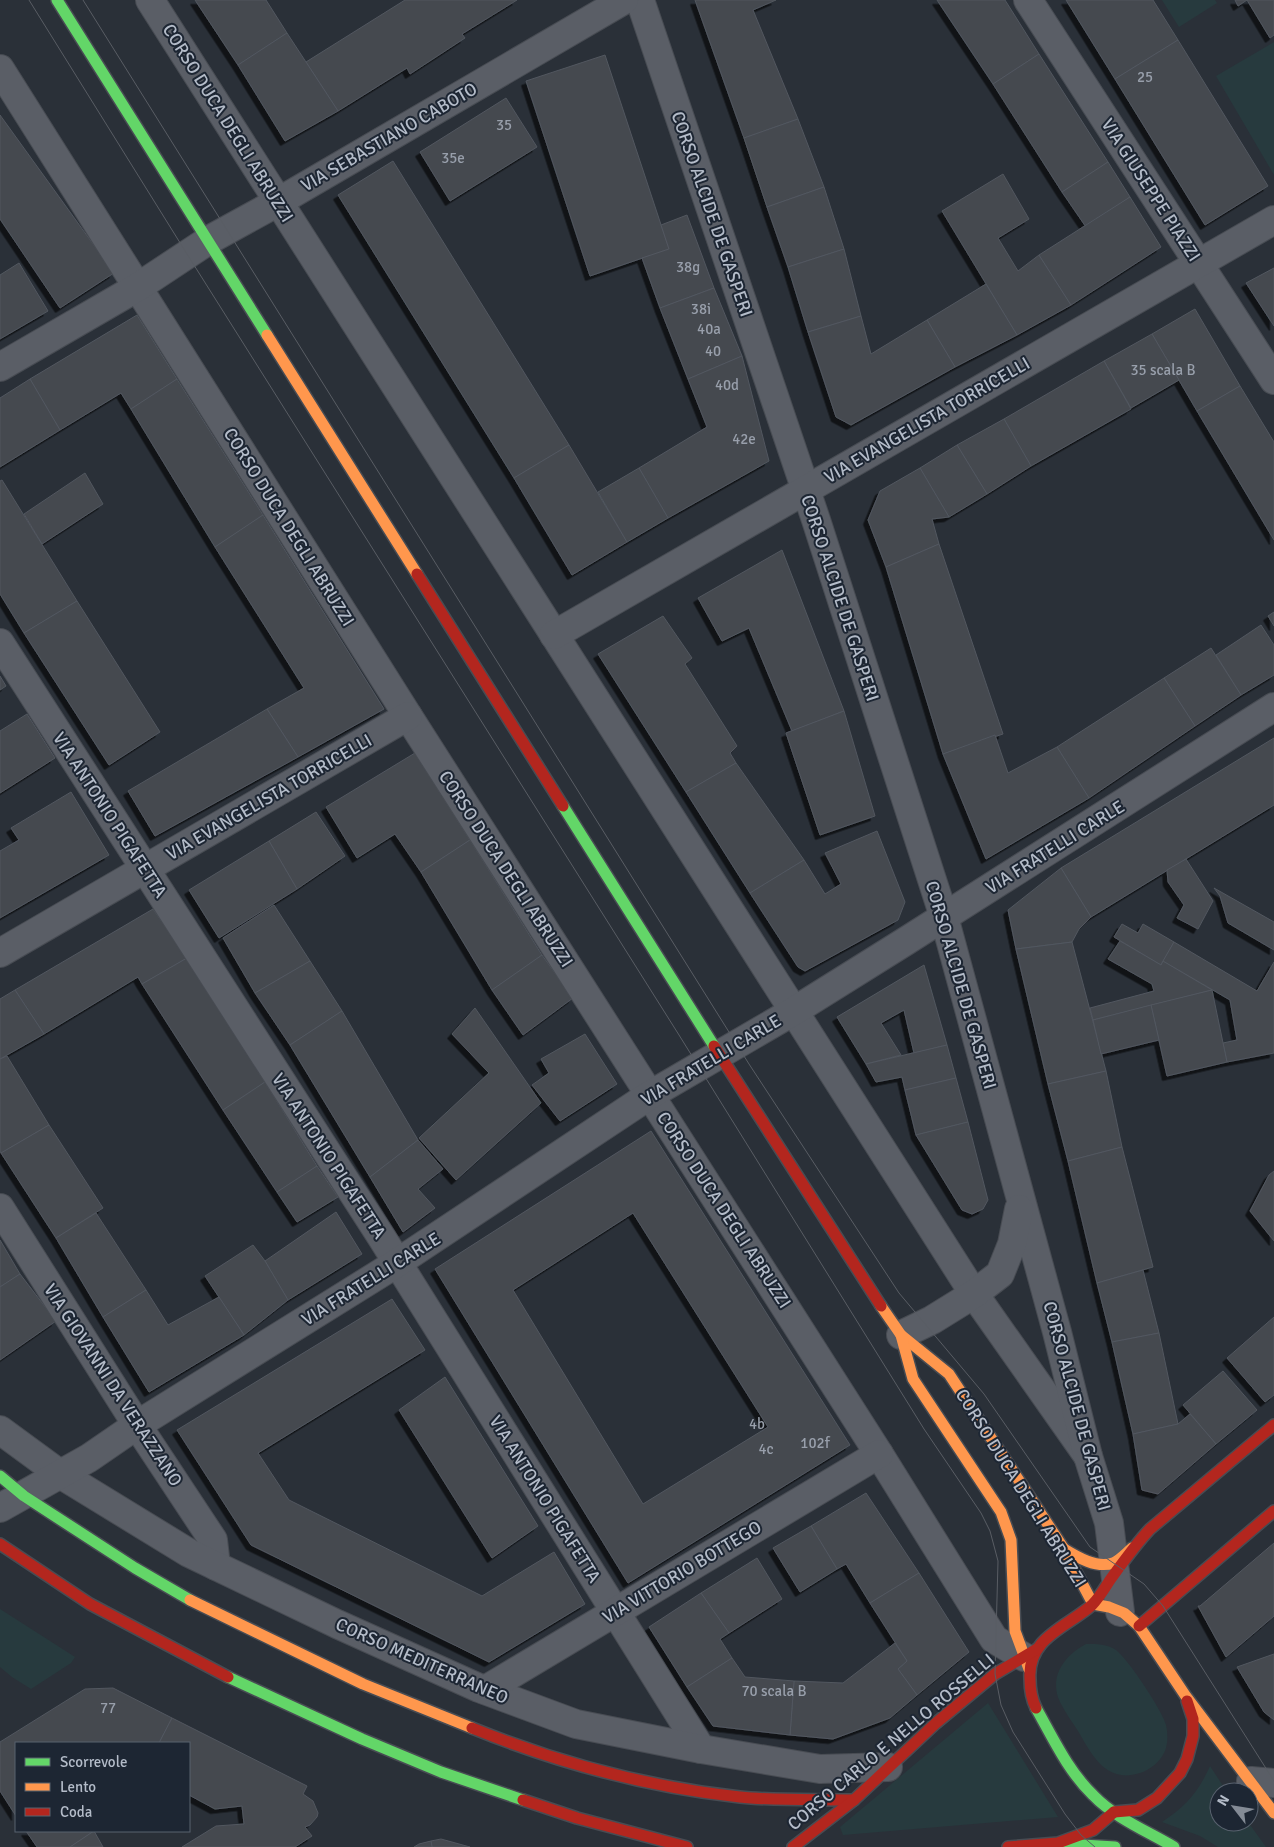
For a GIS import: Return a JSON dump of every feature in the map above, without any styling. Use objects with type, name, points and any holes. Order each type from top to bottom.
[{"type":"main road","name":"CORSO DUCA DEGLI ABRUZZI","points":[[57,0],[719,1055],[901,1335],[913,1379],[1001,1512],[1008,1526],[1014,1561],[1023,1651]]},
{"type":"main road","name":"CORSO DUCA DEGLI ABRUZZI","points":[[901,1335],[949,1374],[1064,1549],[1093,1604]]},
{"type":"main road","points":[[995,1674],[1023,1651],[1093,1604],[1114,1570],[1150,1529],[1274,1425]]},
{"type":"main road","points":[[0,1476],[24,1496],[135,1568],[191,1601],[363,1684],[498,1739],[566,1762],[651,1784],[741,1797],[854,1800]]},
{"type":"main road","points":[[1129,1619],[1274,1510]]},
{"type":"main road","points":[[0,1544],[90,1604],[219,1673],[362,1740],[441,1772],[577,1818],[687,1847]]},
{"type":"main road","points":[[1064,1549],[1079,1558],[1114,1570]]},
{"type":"main road","points":[[1093,1604],[1129,1619],[1185,1695],[1263,1782],[1274,1812]]},
{"type":"main road","points":[[1023,1651],[1031,1699],[1080,1782],[1094,1797],[1114,1812],[1174,1847]]},
{"type":"main road","name":"CORSO CARLO E NELLO ROSSELLI","points":[[793,1847],[854,1800],[941,1718],[1023,1651]]},
{"type":"main road","points":[[1058,1843],[1093,1830],[1114,1812],[1138,1810],[1157,1798],[1180,1773],[1187,1759],[1193,1736],[1193,1719],[1185,1695]]},
{"type":"main road","points":[[1008,1847],[1058,1843],[1115,1847]]},
{"type":"street","name":"CORSO DUCA DEGLI ABRUZZI","points":[[150,0],[974,1294],[1088,1456]]},
{"type":"street","name":"VIA SEBASTIANO CABOTO","points":[[0,367],[138,287],[209,240],[278,202],[624,0]]},
{"type":"street","name":"CORSO ALCIDE DE GASPERI","points":[[640,0],[805,490],[944,917],[1057,1332],[1088,1456],[1109,1523],[1114,1570],[1129,1619]]},
{"type":"street","name":"VIA GIUSEPPE PIAZZI","points":[[1028,0],[1274,380]]},
{"type":"street","name":"CORSO DUCA DEGLI ABRUZZI","points":[[0,69],[408,716],[879,1454],[994,1639],[1023,1651]]},
{"type":"street","name":"VIA EVANGELISTA TORRICELLI","points":[[554,635],[1274,220]]},
{"type":"street","name":"VIA ANTONIO PIGAFETTA","points":[[0,643],[397,1263],[701,1749]]},
{"type":"street","name":"VIA FRATELLI CARLE","points":[[0,1508],[89,1458],[137,1425],[397,1263],[650,1095],[794,1010],[944,917],[1274,707]]},
{"type":"street","name":"VIA EVANGELISTA TORRICELLI","points":[[0,952],[408,716]]},
{"type":"street","name":"CORSO ALCIDE DE GASPERI","points":[[901,1335],[932,1320],[974,1294],[1000,1274],[1012,1244],[1021,1202]]},
{"type":"street","name":"VIA GIOVANNI DA VERAZZANO","points":[[0,1208],[137,1425],[213,1540],[216,1566]]},
{"type":"street","name":"CORSO MEDITERRANEO","points":[[0,1430],[60,1474],[189,1553],[337,1624],[484,1690],[576,1724],[701,1749],[820,1769],[888,1767]]},
{"type":"street","name":"VIA VITTORIO BOTTEGO","points":[[484,1690],[879,1454]]},
{"type":"green space","points":[[1162,0],[1215,0],[1217,3],[1179,27]]},
{"type":"green space","points":[[1274,42],[1274,175],[1216,76]]},
{"type":"green space","points":[[0,1609],[75,1657],[71,1663],[31,1689],[12,1677],[0,1667]]},
{"type":"green space","points":[[1086,1644],[1098,1644],[1116,1650],[1144,1685],[1163,1718],[1167,1735],[1165,1751],[1158,1762],[1144,1772],[1128,1775],[1109,1771],[1095,1758],[1060,1702],[1057,1693],[1057,1676],[1071,1654]]},
{"type":"green space","points":[[988,1703],[1058,1817],[843,1835],[840,1827]]},
{"type":"green space","points":[[1210,1766],[1220,1782],[1209,1782],[1209,1832],[1255,1832],[1266,1847],[1218,1847],[1200,1836],[1162,1822],[1178,1810],[1201,1784]]},
{"type":"building","points":[[195,0],[266,0],[287,33],[238,65]]},
{"type":"building","points":[[405,0],[517,0],[462,34],[465,38],[410,74],[407,68],[338,111],[306,62]]},
{"type":"building","points":[[695,0],[776,0],[753,10],[798,119],[744,138]]},
{"type":"building","points":[[937,0],[1005,0],[1039,54],[993,84]]},
{"type":"building","points":[[1066,0],[1153,0],[1178,40],[1115,79]]},
{"type":"building","points":[[1235,0],[1247,0],[1238,6]]},
{"type":"building","points":[[1247,0],[1274,0],[1274,35],[1270,38]]},
{"type":"building","points":[[287,33],[338,111],[285,141],[238,65]]},
{"type":"building","points":[[1178,40],[1268,186],[1205,225],[1115,79]]},
{"type":"building","points":[[1039,54],[1108,162],[1062,192],[993,84]]},
{"type":"building","points":[[605,55],[669,249],[590,276],[526,81]]},
{"type":"building","points":[[506,98],[537,147],[450,201],[420,152]]},
{"type":"building","points":[[0,115],[114,273],[60,308],[0,219]]},
{"type":"building","points":[[798,119],[824,187],[767,207],[744,138]]},
{"type":"building","points":[[393,161],[569,445],[514,478],[338,195]]},
{"type":"building","points":[[1108,162],[1130,197],[1086,227],[1062,192]]},
{"type":"building","points":[[1003,174],[1029,219],[998,238],[1018,271],[1039,255],[1071,305],[1017,335],[942,211]]},
{"type":"building","points":[[824,187],[844,249],[788,267],[767,207]]},
{"type":"building","points":[[1130,197],[1161,247],[1071,305],[1039,255]]},
{"type":"building","points":[[687,215],[714,288],[660,308],[642,258],[669,249],[661,225]]},
{"type":"building","points":[[844,249],[861,316],[808,332],[788,267]]},
{"type":"building","points":[[19,263],[48,311],[0,339],[0,275]]},
{"type":"building","points":[[1274,268],[1274,326],[1246,283]]},
{"type":"building","points":[[986,284],[1017,335],[955,367],[927,320]]},
{"type":"building","points":[[714,288],[742,356],[688,379],[660,308]]},
{"type":"building","points":[[1195,309],[1240,386],[1197,411],[1152,334]]},
{"type":"building","points":[[137,315],[177,379],[131,409],[121,393],[60,430],[30,379]]},
{"type":"building","points":[[861,316],[871,354],[927,320],[955,367],[851,425],[836,417],[808,332]]},
{"type":"building","points":[[1152,334],[1179,380],[1131,408],[1104,361]]},
{"type":"building","points":[[742,356],[769,461],[668,518],[639,468],[707,427],[688,379]]},
{"type":"building","points":[[1104,361],[1131,409],[1031,466],[1004,419]]},
{"type":"building","points":[[30,379],[60,430],[0,467],[0,398]]},
{"type":"building","points":[[177,379],[263,515],[215,547],[131,409]]},
{"type":"building","points":[[1240,386],[1274,442],[1274,540],[1197,411]]},
{"type":"building","points":[[1004,419],[1031,466],[987,494],[957,445]]},
{"type":"building","points":[[569,445],[627,542],[572,575],[514,478]]},
{"type":"building","points":[[957,445],[987,494],[949,517],[920,468]]},
{"type":"building","points":[[639,468],[668,518],[627,542],[598,492]]},
{"type":"building","points":[[920,468],[949,517],[932,519],[939,544],[886,567],[868,520],[880,491]]},
{"type":"building","points":[[85,473],[103,504],[42,544],[24,514]]},
{"type":"building","points":[[2,480],[77,601],[24,633],[0,594],[0,481]]},
{"type":"building","points":[[263,515],[384,709],[298,757],[267,709],[304,688],[215,547]]},
{"type":"building","points":[[939,544],[1003,734],[943,754],[886,567]]},
{"type":"building","points":[[782,550],[844,711],[792,731],[749,628],[722,641],[698,598]]},
{"type":"building","points":[[77,601],[160,732],[109,765],[24,633]]},
{"type":"building","points":[[1274,612],[1274,626],[1268,616]]},
{"type":"building","points":[[663,616],[692,658],[685,664],[737,746],[730,753],[736,763],[686,792],[598,654]]},
{"type":"building","points":[[1261,625],[1274,645],[1274,675],[1241,695],[1216,655]]},
{"type":"building","points":[[1211,648],[1241,695],[1195,726],[1164,678]]},
{"type":"building","points":[[0,676],[6,686],[0,690]]},
{"type":"building","points":[[1164,678],[1195,726],[1089,798],[1057,747]]},
{"type":"building","points":[[267,709],[298,757],[155,836],[128,791]]},
{"type":"building","points":[[844,711],[875,816],[820,835],[786,733]]},
{"type":"building","points":[[27,714],[55,758],[0,793],[0,731]]},
{"type":"building","points":[[995,735],[1008,773],[1057,747],[1089,798],[986,859],[943,754]]},
{"type":"building","points":[[1274,738],[1274,805],[1091,917],[1061,868]]},
{"type":"building","points":[[415,753],[470,840],[421,872],[395,834],[357,858],[326,807]]},
{"type":"building","points":[[736,763],[804,860],[750,893],[686,792]]},
{"type":"building","points":[[71,792],[109,855],[0,918],[0,851],[19,840],[11,828]]},
{"type":"building","points":[[316,812],[345,856],[297,889],[269,841]]},
{"type":"building","points":[[877,831],[905,902],[898,920],[805,971],[798,967],[750,893],[804,860],[825,894],[841,884],[825,853]]},
{"type":"building","points":[[470,840],[542,955],[492,990],[421,872]]},
{"type":"building","points":[[269,841],[297,889],[219,938],[189,890]]},
{"type":"building","points":[[1186,859],[1213,901],[1198,929],[1177,918],[1184,905],[1168,882],[1167,870]]},
{"type":"building","points":[[1061,868],[1091,917],[1079,929],[1072,942],[1016,949],[1008,910]]},
{"type":"building","points":[[1214,888],[1274,922],[1274,950],[1228,923],[1220,896]]},
{"type":"building","points":[[274,905],[310,961],[255,993],[223,938]]},
{"type":"building","points":[[153,909],[187,958],[142,984],[138,977],[44,1034],[15,990]]},
{"type":"building","points":[[1122,924],[1138,933],[1143,924],[1174,942],[1161,965],[1114,937]]},
{"type":"building","points":[[1120,941],[1161,965],[1163,961],[1212,990],[1093,1020],[1090,1008],[1154,991],[1152,984],[1108,959]]},
{"type":"building","points":[[1072,942],[1106,1071],[1048,1084],[1016,949]]},
{"type":"building","points":[[1174,942],[1257,991],[1274,962],[1274,1053],[1227,1062],[1223,1043],[1237,1040],[1230,1000],[1163,961]]},
{"type":"building","points":[[542,955],[573,998],[523,1035],[492,990]]},
{"type":"building","points":[[187,958],[265,1082],[223,1110],[142,984]]},
{"type":"building","points":[[310,961],[342,1011],[290,1045],[255,993]]},
{"type":"building","points":[[924,965],[947,1045],[914,1053],[904,1010],[881,1023],[901,1055],[866,1064],[837,1017]]},
{"type":"building","points":[[15,990],[44,1034],[0,1059],[0,999]]},
{"type":"building","points":[[1212,990],[1227,1062],[1167,1076],[1151,1005]]},
{"type":"building","points":[[1151,1005],[1159,1040],[1101,1054],[1093,1020]]},
{"type":"building","points":[[475,1008],[541,1103],[456,1180],[419,1138],[489,1073],[452,1034]]},
{"type":"building","points":[[342,1011],[418,1140],[370,1177],[290,1045]]},
{"type":"building","points":[[585,1034],[617,1084],[560,1121],[532,1085],[549,1073],[541,1059]]},
{"type":"building","points":[[947,1045],[956,1078],[905,1090],[902,1077],[876,1082],[866,1064]]},
{"type":"building","points":[[7,1056],[49,1125],[1,1153],[0,1059]]},
{"type":"building","points":[[1106,1071],[1122,1147],[1068,1161],[1048,1084]]},
{"type":"building","points":[[956,1078],[968,1122],[916,1135],[905,1090]]},
{"type":"building","points":[[265,1082],[317,1166],[277,1192],[223,1110]]},
{"type":"building","points":[[968,1122],[988,1200],[983,1209],[972,1214],[962,1210],[916,1135]]},
{"type":"building","points":[[49,1125],[103,1208],[56,1238],[1,1153]]},
{"type":"building","points":[[651,1131],[850,1445],[628,1583],[435,1269]],"holes":[[[633,1213],[768,1427],[643,1504],[513,1290]]]},
{"type":"building","points":[[418,1140],[443,1169],[418,1189],[435,1208],[403,1232],[370,1177]]},
{"type":"building","points":[[1122,1147],[1153,1267],[1097,1283],[1068,1161]]},
{"type":"building","points":[[317,1166],[338,1197],[297,1222],[277,1192]]},
{"type":"building","points":[[1274,1171],[1274,1241],[1250,1211],[1269,1175]]},
{"type":"building","points":[[336,1212],[362,1254],[288,1300],[265,1261]]},
{"type":"building","points":[[96,1213],[146,1290],[103,1317],[56,1238]]},
{"type":"building","points":[[0,1240],[20,1274],[0,1287]]},
{"type":"building","points":[[253,1245],[265,1261],[288,1300],[244,1335],[205,1276]]},
{"type":"building","points":[[1143,1270],[1159,1333],[1112,1342],[1097,1283]]},
{"type":"building","points":[[20,1274],[56,1321],[0,1360],[0,1287]]},
{"type":"building","points":[[146,1290],[168,1325],[219,1297],[244,1335],[149,1392],[103,1317]]},
{"type":"building","points":[[392,1299],[425,1350],[258,1453],[289,1500],[482,1596],[554,1552],[585,1604],[489,1662],[251,1545],[177,1430]]},
{"type":"building","points":[[1274,1317],[1274,1395],[1265,1402],[1227,1358]]},
{"type":"building","points":[[1159,1333],[1178,1424],[1133,1434],[1112,1342]]},
{"type":"building","points":[[1223,1371],[1257,1410],[1216,1444],[1183,1405]]},
{"type":"building","points":[[445,1377],[538,1526],[492,1558],[399,1410]]},
{"type":"building","points":[[1190,1414],[1216,1444],[1158,1494],[1142,1490],[1133,1434],[1178,1424]]},
{"type":"building","points":[[866,1493],[919,1573],[870,1603],[846,1564],[837,1569],[811,1526]]},
{"type":"building","points":[[811,1526],[837,1569],[800,1592],[773,1548]]},
{"type":"building","points":[[1274,1543],[1274,1616],[1226,1657],[1198,1606]]},
{"type":"building","points":[[757,1558],[782,1599],[729,1633],[701,1593]]},
{"type":"building","points":[[919,1573],[969,1652],[917,1695],[898,1669],[907,1661],[870,1603]]},
{"type":"building","points":[[701,1593],[729,1633],[720,1639],[732,1658],[687,1687],[649,1627]]},
{"type":"building","points":[[895,1643],[907,1661],[898,1669],[917,1695],[890,1718],[833,1739],[790,1735],[794,1681],[843,1683]]},
{"type":"building","points":[[1274,1654],[1274,1720],[1264,1712],[1237,1667]]},
{"type":"building","points":[[732,1658],[745,1677],[794,1681],[790,1735],[713,1726],[687,1687]]},
{"type":"building","points":[[113,1688],[172,1718],[160,1742],[15,1742],[15,1814],[0,1791],[0,1742],[85,1689]]},
{"type":"building","points":[[172,1718],[307,1786],[303,1794],[313,1801],[318,1813],[310,1825],[305,1827],[312,1836],[295,1847],[182,1847],[216,1826],[244,1824],[242,1806],[215,1809],[190,1796],[190,1742],[160,1742]]},
{"type":"building","points":[[27,1832],[92,1832],[70,1847],[37,1847]]},
{"type":"building","points":[[95,1832],[103,1847],[70,1847]]},
{"type":"building","points":[[441,1839],[470,1847],[432,1847],[431,1841]]},
{"type":"building","points":[[431,1841],[432,1847],[414,1847],[419,1844]]},
{"type":"tram line","points":[[29,0],[924,1429],[981,1513],[990,1531],[998,1561],[995,1674],[1001,1705],[1013,1732],[1065,1814],[1081,1835],[1095,1847]]},
{"type":"tram line","points":[[83,0],[749,1064],[899,1293],[984,1394],[1090,1547],[1144,1584],[1163,1606],[1274,1781]]},
{"type":"traffic: fast","points":[[57,0],[267,335]]},
{"type":"traffic: fast","points":[[563,806],[714,1046]]},
{"type":"traffic: fast","points":[[0,1476],[24,1496],[135,1568],[190,1600]]},
{"type":"traffic: fast","points":[[228,1677],[362,1739],[441,1772],[523,1800]]},
{"type":"traffic: fast","points":[[1036,1708],[1068,1765],[1084,1786],[1111,1811],[1174,1847]]},
{"type":"traffic: fast","points":[[1067,1844],[1115,1847]]},
{"type":"traffic: slow","points":[[267,335],[417,574]]},
{"type":"traffic: slow","points":[[881,1306],[901,1335],[949,1374],[1064,1549],[1093,1604]]},
{"type":"traffic: slow","points":[[901,1335],[913,1379],[1001,1512],[1011,1540],[1015,1631],[1029,1669]]},
{"type":"traffic: slow","points":[[1064,1549],[1087,1561],[1107,1564],[1118,1560],[1132,1548]]},
{"type":"traffic: slow","points":[[190,1600],[363,1684],[472,1728]]},
{"type":"traffic: slow","points":[[1093,1604],[1109,1607],[1124,1613],[1139,1626],[1185,1695],[1274,1813]]},
{"type":"traffic: jam","points":[[417,574],[563,806]]},
{"type":"traffic: jam","points":[[714,1046],[881,1306]]},
{"type":"traffic: jam","points":[[1036,1708],[1031,1690],[1031,1665],[1035,1653],[1042,1643],[1050,1635],[1092,1605],[1129,1554],[1150,1529],[1274,1425]]},
{"type":"traffic: jam","points":[[1139,1626],[1274,1511]]},
{"type":"traffic: jam","points":[[0,1544],[90,1604],[228,1677]]},
{"type":"traffic: jam","points":[[793,1847],[854,1800],[936,1723],[995,1674],[1037,1649]]},
{"type":"traffic: jam","points":[[1114,1812],[1138,1810],[1157,1798],[1180,1773],[1187,1759],[1193,1736],[1193,1719],[1187,1701]]},
{"type":"traffic: jam","points":[[472,1728],[570,1763],[671,1787],[754,1798],[854,1800]]},
{"type":"traffic: jam","points":[[523,1800],[577,1818],[687,1847]]},
{"type":"traffic: jam","points":[[1008,1847],[1058,1843],[1093,1830],[1114,1812]]}]
